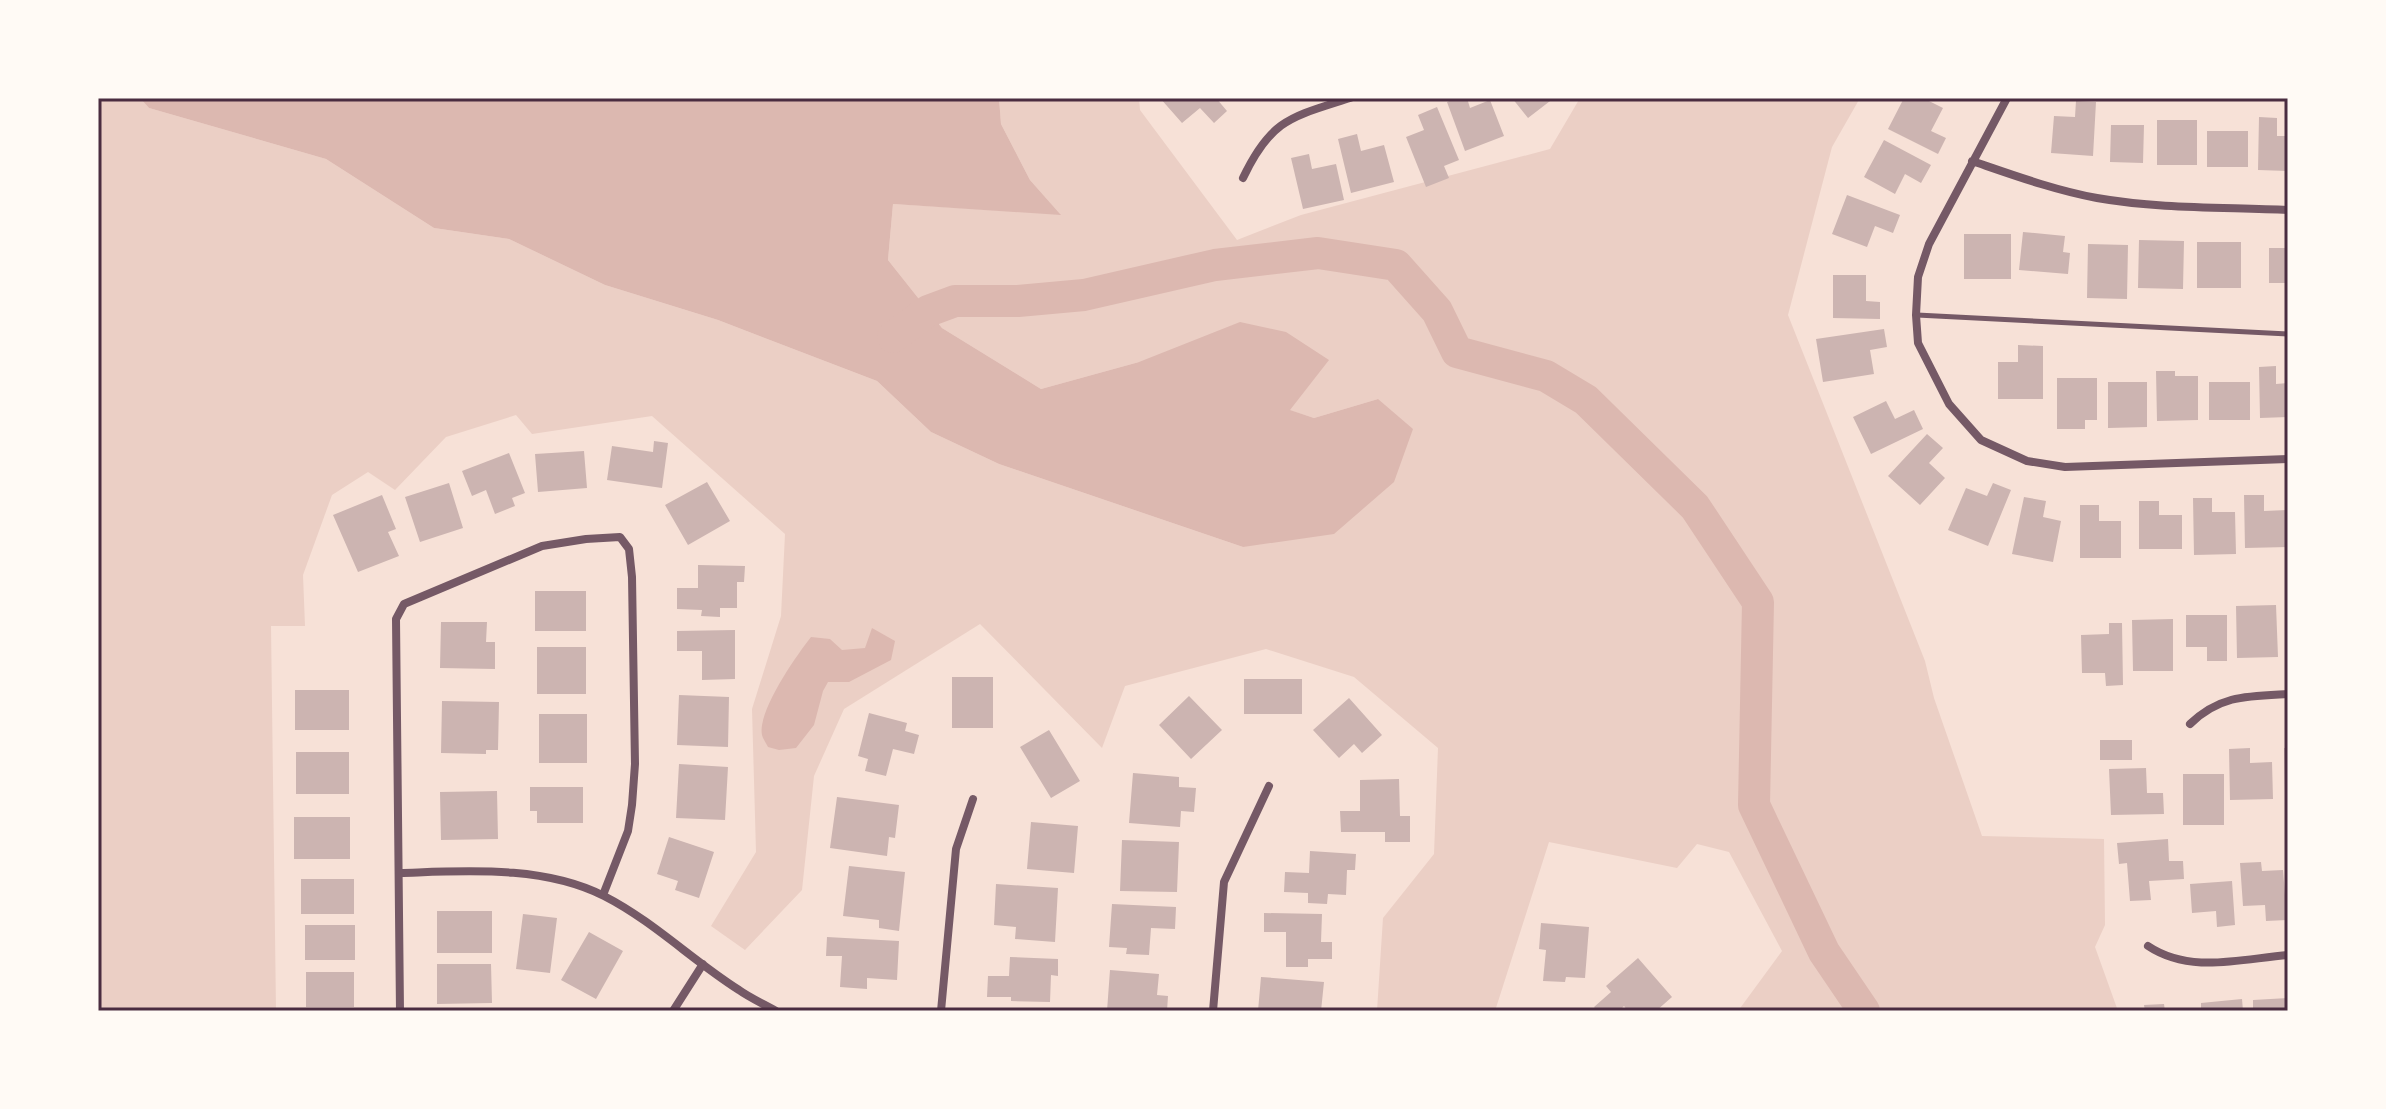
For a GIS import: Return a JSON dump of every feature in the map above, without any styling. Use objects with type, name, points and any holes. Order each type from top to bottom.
[{"type":"street","points":[[1243,178],[1256,150],[1282,122],[1350,98]]},
{"type":"street","points":[[2007,98],[1929,244],[1918,277],[1918,343],[1949,404],[1981,440],[2027,461],[2065,467],[2288,459]]},
{"type":"street","points":[[1972,161],[2060,190],[2098,198],[2288,210]]},
{"type":"street","points":[[400,1011],[396,619],[404,604],[542,546],[620,537],[629,549],[632,577],[635,764],[628,831],[603,895]]},
{"type":"street","points":[[2190,724],[2221,701],[2288,694]]},
{"type":"street","points":[[1213,1011],[1224,882],[1269,786]]},
{"type":"street","points":[[941,1011],[956,849],[973,799]]},
{"type":"street","points":[[400,873],[518,874],[560,881],[603,895],[649,923],[738,990],[776,1011]]},
{"type":"street","points":[[2148,946],[2181,962],[2288,955]]},
{"type":"street","points":[[673,1011],[703,964]]},
{"type":"lane","points":[[1916,315],[2288,334]]},
{"type":"shaded area","points":[[98,98],[140,98],[149,108],[326,159],[434,228],[509,239],[605,285],[718,320],[877,381],[931,432],[999,464],[1243,547],[1378,399],[1314,418],[1139,362],[1041,389],[942,328],[888,260],[893,204],[1060,214],[1030,180],[1001,124],[999,98],[1139,98],[1140,110],[1237,240],[1301,215],[1550,149],[1580,98],[1860,98],[1832,147],[1788,315],[1925,661],[1934,698],[1982,836],[2104,839],[2105,925],[2095,947],[2118,1011],[1738,1011],[1782,951],[1729,852],[1697,844],[1677,868],[1549,842],[1495,1011],[1377,1011],[1383,918],[1434,854],[1438,748],[1354,677],[1266,649],[1125,686],[1102,748],[980,624],[844,709],[814,776],[802,890],[745,950],[711,926],[756,852],[752,709],[781,616],[785,534],[652,416],[532,434],[516,415],[446,437],[395,490],[368,472],[332,495],[303,575],[305,626],[271,626],[276,1011],[98,1011]]},
{"type":"shaded area","points":[[140,98],[999,98],[1001,124],[1030,180],[1061,215],[893,204],[888,260],[942,328],[1041,389],[1139,362],[1240,322],[1286,332],[1329,360],[1290,410],[1314,418],[1378,399],[1413,429],[1394,482],[1334,534],[1243,547],[999,464],[931,432],[877,381],[718,320],[605,285],[509,239],[434,228],[326,159],[149,108]]},
{"type":"shaded area","points":[[872,628],[895,641],[891,660],[849,682],[828,682],[814,725],[796,748],[779,750],[768,747],[762,735],[765,713],[779,684],[811,637],[830,639],[842,650],[865,648]]},
{"type":"building","points":[[1160,98],[1216,98],[1227,111],[1214,123],[1200,108],[1182,123]]},
{"type":"building","points":[[1467,98],[1470,108],[1490,100],[1504,136],[1465,151],[1447,102]]},
{"type":"building","points":[[1512,98],[1554,98],[1528,118]]},
{"type":"building","points":[[1904,98],[1923,98],[1943,108],[1931,131],[1946,138],[1938,154],[1888,129]]},
{"type":"building","points":[[2076,101],[2096,102],[2093,156],[2051,153],[2054,116],[2075,117]]},
{"type":"building","points":[[1437,107],[1459,160],[1444,166],[1449,178],[1426,187],[1406,137],[1424,130],[1418,115]]},
{"type":"building","points":[[2259,117],[2277,118],[2277,136],[2288,136],[2288,171],[2258,170]]},
{"type":"building","points":[[2157,120],[2197,120],[2197,165],[2157,165]]},
{"type":"building","points":[[2111,125],[2144,125],[2143,163],[2110,162]]},
{"type":"building","points":[[2207,131],[2248,131],[2248,167],[2207,167]]},
{"type":"building","points":[[1357,134],[1361,151],[1384,145],[1394,182],[1351,193],[1338,139]]},
{"type":"building","points":[[1884,140],[1931,165],[1921,183],[1905,174],[1895,194],[1864,177]]},
{"type":"building","points":[[1309,154],[1312,169],[1336,164],[1344,200],[1303,209],[1291,158]]},
{"type":"building","points":[[1847,195],[1900,215],[1893,233],[1875,226],[1867,247],[1832,234]]},
{"type":"building","points":[[2023,232],[2065,236],[2063,252],[2070,253],[2068,274],[2019,270]]},
{"type":"building","points":[[1964,234],[2011,234],[2011,279],[1964,279]]},
{"type":"building","points":[[2139,240],[2184,241],[2183,289],[2138,288]]},
{"type":"building","points":[[2197,242],[2241,242],[2241,288],[2197,288]]},
{"type":"building","points":[[2088,244],[2128,245],[2127,299],[2087,298]]},
{"type":"building","points":[[2269,248],[2288,248],[2288,283],[2269,283]]},
{"type":"building","points":[[1833,275],[1866,275],[1866,301],[1880,302],[1880,319],[1833,318]]},
{"type":"building","points":[[1884,329],[1887,347],[1870,350],[1874,374],[1823,382],[1816,339]]},
{"type":"building","points":[[2018,345],[2043,346],[2043,399],[1998,399],[1998,362],[2018,362]]},
{"type":"building","points":[[2276,366],[2276,384],[2288,383],[2288,417],[2260,418],[2259,367]]},
{"type":"building","points":[[2156,371],[2175,371],[2175,376],[2198,376],[2198,420],[2157,421]]},
{"type":"building","points":[[2057,378],[2097,378],[2097,420],[2085,420],[2085,429],[2057,429]]},
{"type":"building","points":[[2108,382],[2147,382],[2147,427],[2108,428]]},
{"type":"building","points":[[2209,382],[2250,382],[2250,420],[2209,420]]},
{"type":"building","points":[[1886,401],[1895,419],[1914,410],[1923,429],[1871,454],[1853,417]]},
{"type":"building","points":[[1927,434],[1943,448],[1929,463],[1945,478],[1920,505],[1888,476]]},
{"type":"building","points":[[654,441],[668,443],[662,488],[607,480],[612,446],[653,452]]},
{"type":"building","points":[[584,451],[587,488],[538,492],[535,454]]},
{"type":"building","points":[[509,453],[525,493],[512,498],[515,506],[495,514],[486,490],[472,496],[462,471]]},
{"type":"building","points":[[707,482],[730,521],[688,545],[665,505]]},
{"type":"building","points":[[449,483],[463,528],[420,542],[405,497]]},
{"type":"building","points":[[1993,483],[2011,490],[1988,546],[1948,530],[1966,488],[1987,496]]},
{"type":"building","points":[[382,495],[396,529],[388,532],[399,556],[358,572],[333,515]]},
{"type":"building","points":[[2244,495],[2264,495],[2264,511],[2287,510],[2288,547],[2245,548]]},
{"type":"building","points":[[2024,497],[2046,501],[2043,517],[2061,521],[2053,562],[2012,554]]},
{"type":"building","points":[[2193,498],[2212,498],[2212,512],[2235,512],[2236,554],[2194,555]]},
{"type":"building","points":[[2139,501],[2159,501],[2159,515],[2182,515],[2182,549],[2139,549]]},
{"type":"building","points":[[2080,505],[2099,505],[2099,521],[2121,521],[2121,558],[2080,558]]},
{"type":"building","points":[[698,565],[745,566],[744,582],[737,582],[737,608],[720,608],[720,617],[701,616],[702,610],[677,609],[677,588],[698,588]]},
{"type":"building","points":[[535,591],[586,591],[586,631],[535,631]]},
{"type":"building","points":[[2276,605],[2278,657],[2237,658],[2236,606]]},
{"type":"building","points":[[2186,615],[2227,615],[2227,661],[2207,661],[2207,647],[2186,647]]},
{"type":"building","points":[[2173,619],[2173,671],[2133,671],[2132,620]]},
{"type":"building","points":[[441,622],[487,622],[486,642],[495,642],[495,669],[440,668]]},
{"type":"building","points":[[2109,623],[2122,623],[2123,685],[2106,686],[2105,673],[2082,673],[2081,635],[2109,634]]},
{"type":"building","points":[[735,630],[735,679],[702,680],[702,651],[677,651],[677,631]]},
{"type":"building","points":[[537,647],[586,647],[586,694],[537,694]]},
{"type":"building","points":[[952,677],[993,677],[993,728],[952,728]]},
{"type":"building","points":[[1244,679],[1302,679],[1302,714],[1244,714]]},
{"type":"building","points":[[295,690],[349,690],[349,730],[295,730]]},
{"type":"building","points":[[679,695],[729,697],[728,747],[677,745]]},
{"type":"building","points":[[1189,696],[1222,730],[1191,759],[1159,725]]},
{"type":"building","points":[[1349,698],[1382,735],[1362,753],[1354,744],[1339,758],[1313,730]]},
{"type":"building","points":[[442,701],[499,702],[498,750],[486,750],[486,754],[441,753]]},
{"type":"building","points":[[869,713],[907,723],[905,731],[919,735],[914,754],[893,749],[886,776],[865,771],[868,759],[858,756]]},
{"type":"building","points":[[539,714],[587,714],[587,763],[539,763]]},
{"type":"building","points":[[1049,730],[1080,781],[1051,798],[1020,747]]},
{"type":"building","points":[[2100,740],[2132,740],[2132,760],[2100,760]]},
{"type":"building","points":[[2250,748],[2250,763],[2272,762],[2273,799],[2230,800],[2229,749]]},
{"type":"building","points":[[2284,748],[2288,748],[2288,792],[2285,792]]},
{"type":"building","points":[[296,752],[349,752],[349,794],[296,794]]},
{"type":"building","points":[[679,764],[728,767],[725,820],[676,818]]},
{"type":"building","points":[[2146,768],[2147,793],[2163,793],[2164,814],[2111,815],[2109,769]]},
{"type":"building","points":[[1133,773],[1179,777],[1179,787],[1196,788],[1194,812],[1181,811],[1180,827],[1129,823]]},
{"type":"building","points":[[2183,774],[2224,774],[2224,825],[2183,825]]},
{"type":"building","points":[[1399,779],[1400,816],[1410,816],[1410,842],[1385,842],[1385,832],[1341,832],[1340,811],[1360,811],[1360,780]]},
{"type":"building","points":[[530,787],[583,787],[583,823],[537,823],[537,811],[530,811]]},
{"type":"building","points":[[497,791],[498,839],[441,840],[440,792]]},
{"type":"building","points":[[837,797],[899,805],[895,838],[889,837],[887,856],[830,848]]},
{"type":"building","points":[[294,817],[350,817],[350,859],[294,859]]},
{"type":"building","points":[[1031,822],[1078,826],[1074,873],[1027,869]]},
{"type":"building","points":[[669,837],[714,852],[699,898],[675,890],[678,881],[657,874]]},
{"type":"building","points":[[2168,839],[2169,861],[2183,861],[2184,879],[2149,881],[2151,900],[2130,901],[2127,863],[2119,864],[2117,843]]},
{"type":"building","points":[[1122,840],[1179,842],[1177,892],[1120,891]]},
{"type":"building","points":[[1310,851],[1356,854],[1355,870],[1347,870],[1346,895],[1328,894],[1327,904],[1308,903],[1308,893],[1284,892],[1285,872],[1309,873]]},
{"type":"building","points":[[2261,862],[2262,871],[2283,870],[2287,920],[2266,921],[2265,905],[2243,906],[2240,863]]},
{"type":"building","points":[[849,866],[905,872],[899,931],[879,928],[879,920],[843,916]]},
{"type":"building","points":[[301,879],[354,879],[354,914],[301,914]]},
{"type":"building","points":[[2232,881],[2235,925],[2217,927],[2216,911],[2192,913],[2190,884]]},
{"type":"building","points":[[996,884],[1058,888],[1055,942],[1015,939],[1016,927],[994,925]]},
{"type":"building","points":[[1112,904],[1176,907],[1175,929],[1151,928],[1149,955],[1126,954],[1127,948],[1109,947]]},
{"type":"building","points":[[437,911],[492,911],[492,953],[437,953]]},
{"type":"building","points":[[1264,913],[1322,914],[1321,942],[1332,942],[1332,959],[1308,959],[1308,967],[1286,967],[1286,932],[1264,932]]},
{"type":"building","points":[[523,914],[557,918],[550,973],[516,969]]},
{"type":"building","points":[[1541,923],[1589,927],[1585,978],[1566,977],[1565,982],[1543,981],[1546,950],[1539,949]]},
{"type":"building","points":[[305,925],[355,925],[355,960],[305,960]]},
{"type":"building","points":[[589,932],[623,951],[596,999],[561,980]]},
{"type":"building","points":[[827,937],[899,941],[897,980],[867,978],[867,989],[840,987],[842,956],[826,956]]},
{"type":"building","points":[[1010,957],[1058,959],[1058,976],[1051,975],[1050,1002],[987,997],[988,976],[1009,976]]},
{"type":"building","points":[[1638,958],[1672,997],[1656,1011],[1628,1011],[1624,1006],[1619,1011],[1597,1011],[1594,1007],[1611,992],[1606,986]]},
{"type":"building","points":[[437,964],[491,964],[492,1003],[437,1004]]},
{"type":"building","points":[[1110,970],[1159,974],[1157,995],[1168,996],[1167,1011],[1107,1011]]},
{"type":"building","points":[[306,972],[354,972],[354,1007],[306,1007]]},
{"type":"building","points":[[1261,977],[1324,982],[1321,1011],[1258,1011]]},
{"type":"building","points":[[2288,998],[2288,1011],[2253,1011],[2253,1000]]},
{"type":"building","points":[[2242,999],[2243,1011],[2201,1011],[2201,1003]]},
{"type":"building","points":[[2164,1004],[2165,1011],[2145,1011],[2144,1005]]},
{"type":"waterway","points":[[893,337],[928,311],[955,301],[1018,301],[1084,295],[1215,265],[1318,253],[1396,265],[1437,311],[1457,352],[1546,376],[1586,400],[1695,507],[1758,602],[1754,805],[1824,952],[1864,1011]]}]
